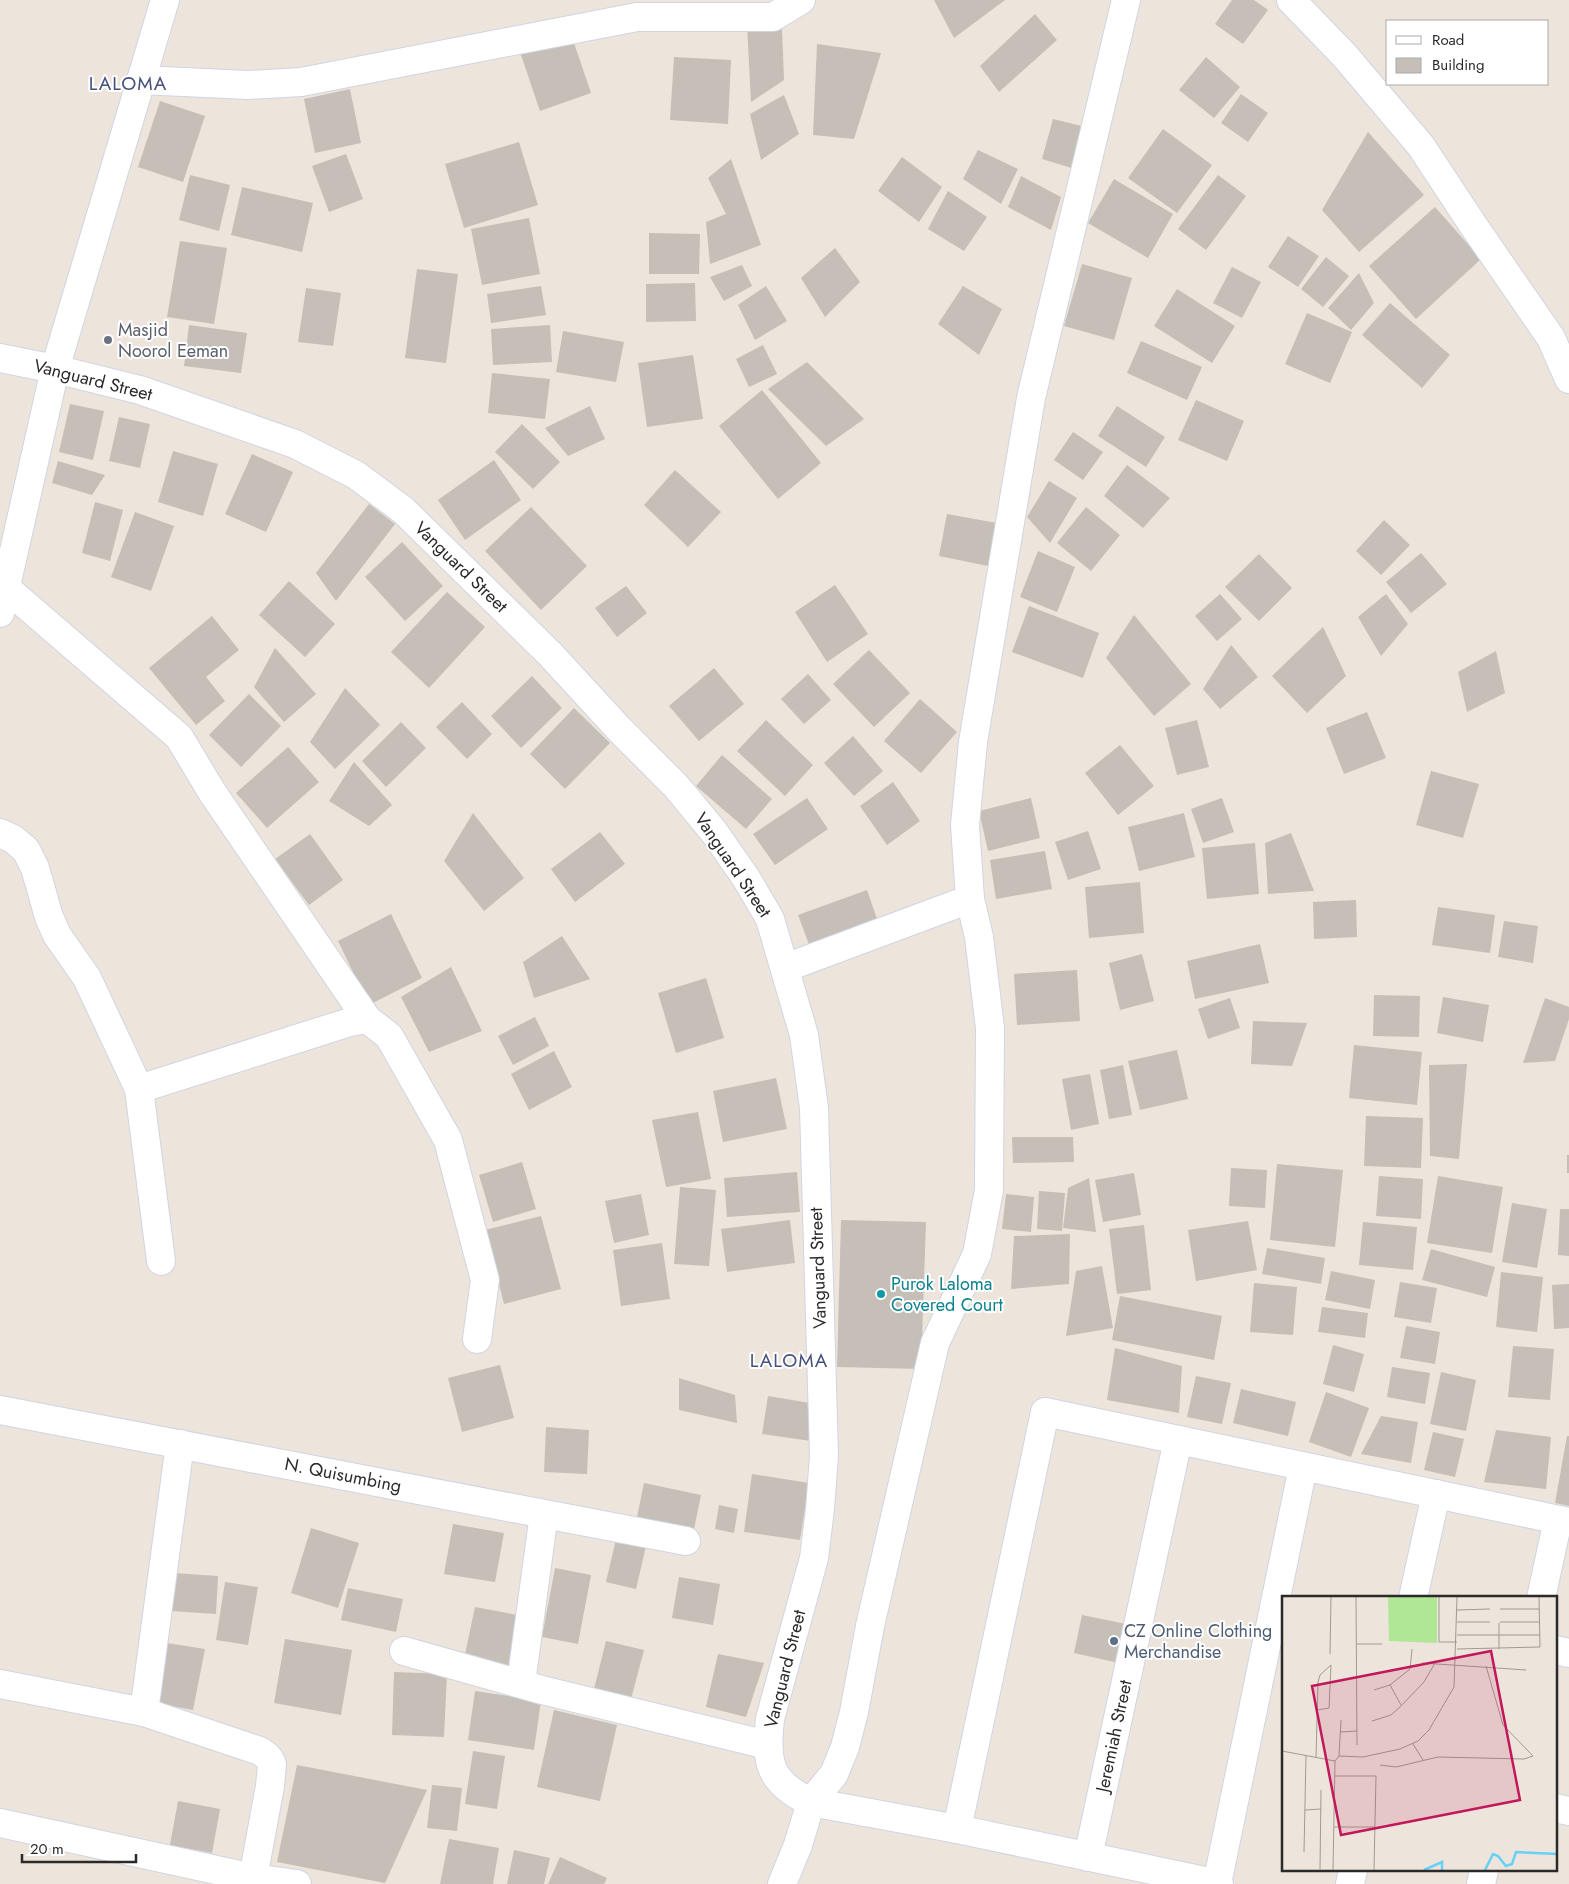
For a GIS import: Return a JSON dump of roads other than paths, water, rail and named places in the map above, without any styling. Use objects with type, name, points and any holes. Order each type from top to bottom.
[{"type":"street","points":[[0,613],[55,368],[165,0]]},
{"type":"street","points":[[142,80],[248,85],[301,82],[637,17],[773,17],[801,0]]},
{"type":"street","points":[[782,1884],[798,1845],[811,1802],[834,1774],[845,1747],[870,1626],[935,1343],[977,1254],[990,1190],[990,1028],[978,937],[970,899],[965,825],[973,742],[1030,408],[1126,0]]},
{"type":"street","points":[[1291,0],[1345,56],[1421,146],[1473,226],[1551,338],[1569,379]]},
{"type":"street","name":"Vanguard Street","points":[[0,358],[55,368],[140,390],[295,444],[356,475],[403,510],[550,654],[620,730],[676,786],[714,832],[746,878],[770,919],[804,1035],[814,1108],[824,1456],[814,1558],[770,1719],[767,1745],[770,1764],[779,1780],[794,1795],[811,1802],[956,1829],[1218,1884]]},
{"type":"street","points":[[5,587],[179,737],[212,792],[367,1019],[389,1036],[448,1140],[485,1280],[477,1338]]},
{"type":"street","points":[[0,834],[13,839],[26,850],[35,868],[49,916],[57,935],[88,978],[139,1089],[161,1261]]},
{"type":"street","points":[[785,968],[970,899]]},
{"type":"street","points":[[139,1089],[350,1022],[367,1019]]},
{"type":"street","name":"N. Quisumbing","points":[[0,1410],[686,1541]]},
{"type":"street","points":[[956,1829],[1044,1412],[1564,1521],[1542,1596]]},
{"type":"street","name":"Jeremiah Street","points":[[1088,1857],[1178,1440]]},
{"type":"street","points":[[144,1712],[180,1444]]},
{"type":"street","points":[[1218,1884],[1303,1467]]},
{"type":"street","points":[[1413,1596],[1436,1494]]},
{"type":"street","points":[[521,1683],[544,1514]]},
{"type":"street","points":[[1556,1650],[1569,1653]]},
{"type":"street","points":[[404,1651],[552,1692],[767,1745]]},
{"type":"street","points":[[0,1684],[144,1712],[260,1751],[268,1757],[272,1764],[270,1786],[253,1878]]},
{"type":"street","points":[[1556,1808],[1569,1811]]},
{"type":"street","points":[[0,1823],[253,1878],[297,1884]]},
{"type":"place","name":"Masjid Noorol Eeman","points":[[108,340]]},
{"type":"place","name":"Purok Laloma Covered Court","points":[[881,1294]]},
{"type":"place","name":"CZ Online Clothing Merchandise","points":[[1114,1641]]},
{"type":"district","name":"LALOMA","points":[[128,83]]},
{"type":"district","name":"LALOMA","points":[[789,1360]]}]
